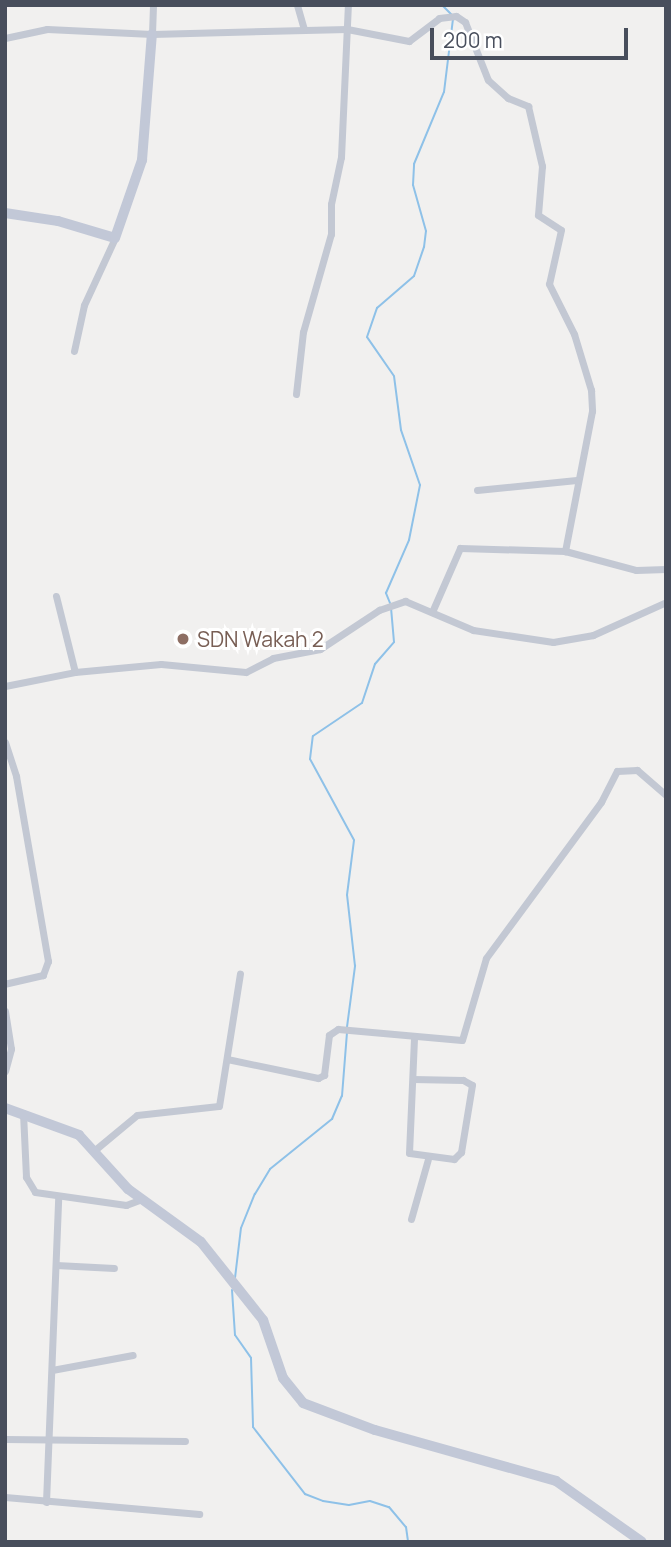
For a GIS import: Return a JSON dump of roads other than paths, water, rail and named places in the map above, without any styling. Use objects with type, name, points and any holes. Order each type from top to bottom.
[{"type":"main road","points":[[5,213],[58,221],[115,238],[142,160],[152,34]]},
{"type":"main road","points":[[5,1108],[74,1132],[96,1149],[119,1180],[192,1234],[222,1268],[268,1329],[283,1378],[303,1403],[375,1430],[556,1482],[642,1542]]},
{"type":"street","points":[[152,34],[153,5]]},
{"type":"street","points":[[297,5],[304,30]]},
{"type":"street","points":[[296,394],[303,332],[331,234],[331,204],[341,157],[348,5]]},
{"type":"street","points":[[5,38],[47,29],[152,34],[346,29],[408,41],[432,21],[452,16],[465,22],[488,79],[508,98],[527,106],[542,166],[538,215],[561,227],[549,284],[574,334],[592,401],[565,551]]},
{"type":"street","points":[[74,351],[84,305],[115,238]]},
{"type":"street","points":[[477,489],[576,480]]},
{"type":"street","points":[[432,612],[460,548],[565,551],[636,570],[666,569]]},
{"type":"street","points":[[56,596],[75,672]]},
{"type":"street","points":[[5,686],[75,672],[161,664],[246,672],[273,659],[320,649],[394,603],[414,602],[473,630],[553,642],[593,635],[666,602]]},
{"type":"street","points":[[5,742],[16,776],[48,961],[43,975],[5,984]]},
{"type":"street","points":[[227,1059],[318,1078],[324,1075],[328,1039],[334,1031],[463,1038],[486,958],[519,908],[581,832],[617,771],[637,770],[666,795]]},
{"type":"street","points":[[96,1149],[137,1115],[219,1106],[240,974]]},
{"type":"street","points":[[5,1011],[11,1049],[5,1071]]},
{"type":"street","points":[[413,1079],[441,1078],[472,1085],[457,1157],[428,1159],[409,1153],[414,1037]]},
{"type":"street","points":[[23,1113],[27,1182],[35,1192],[58,1198],[126,1205],[142,1199]]},
{"type":"street","points":[[411,1219],[428,1159]]},
{"type":"street","points":[[46,1502],[51,1440],[58,1198]]},
{"type":"street","points":[[56,1265],[114,1268]]},
{"type":"street","points":[[52,1370],[133,1355]]},
{"type":"street","points":[[5,1439],[185,1441]]},
{"type":"street","points":[[5,1497],[200,1514]]},
{"type":"waterway","points":[[442,5],[451,14]]},
{"type":"waterway","points":[[390,603],[386,593],[409,540],[420,485],[401,430],[394,376],[367,337],[377,308],[414,276],[424,247],[426,231],[413,185],[414,164],[444,92],[453,19]]},
{"type":"waterway","points":[[347,1027],[355,966],[347,895],[354,840],[310,759],[313,736],[362,703],[375,664],[394,642],[391,609]]},
{"type":"waterway","points":[[235,1278],[241,1228],[255,1194],[270,1169],[332,1119],[342,1096],[347,1032]]},
{"type":"waterway","points":[[232,1290],[235,1335],[251,1358],[253,1427],[305,1494],[323,1501],[349,1505],[370,1501],[389,1507],[406,1527],[408,1542]]},
{"type":"place","name":"SDN Wakah 2","points":[[183,639]]}]
